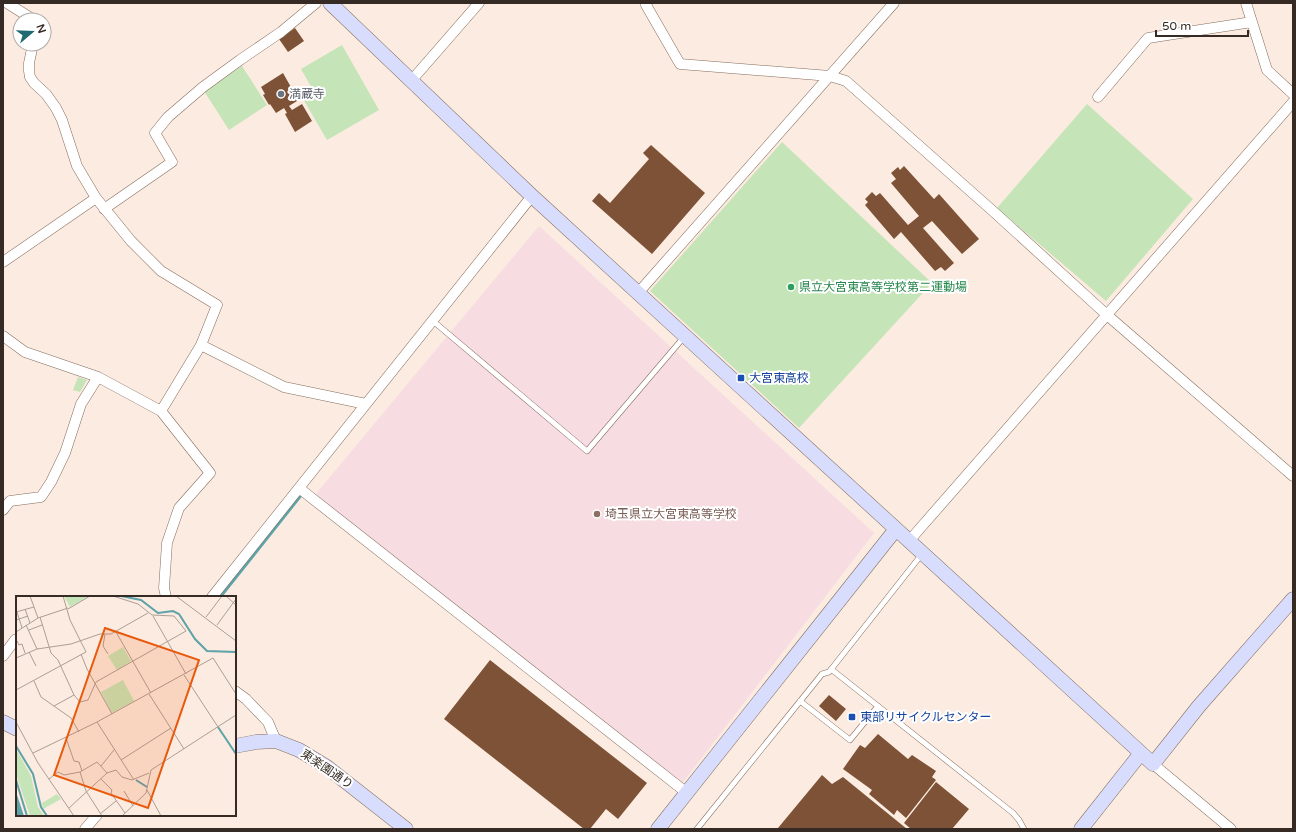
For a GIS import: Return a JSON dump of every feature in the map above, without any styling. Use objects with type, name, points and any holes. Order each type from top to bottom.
[{"type":"street","points":[[7,3],[21,12]]},
{"type":"street","points":[[104,209],[172,162],[155,133],[168,117],[203,87],[281,32],[316,3]]},
{"type":"street","points":[[330,3],[532,196],[1153,764],[1230,829]]},
{"type":"street","points":[[411,81],[479,3]]},
{"type":"street","points":[[647,3],[646,6],[680,64],[830,76],[846,81],[994,212],[1107,315],[1293,476]]},
{"type":"street","points":[[638,293],[894,3]]},
{"type":"street","points":[[1246,3],[1267,70],[1293,94]]},
{"type":"street","points":[[1098,97],[1148,38],[1252,22]]},
{"type":"street","points":[[31,52],[29,63],[30,77],[46,94],[56,108],[62,120],[77,166],[104,209],[131,241],[161,271],[217,305],[201,345],[161,411]]},
{"type":"street","points":[[909,541],[973,466],[1293,102]]},
{"type":"street","points":[[213,596],[532,196]]},
{"type":"street","points":[[3,262],[96,198]]},
{"type":"street","points":[[3,336],[25,352],[98,377],[161,411],[210,473],[179,508],[167,543],[164,588],[166,596]]},
{"type":"street","points":[[201,345],[284,387],[366,404]]},
{"type":"street","points":[[3,510],[10,501],[41,497],[51,482],[65,454],[81,404],[98,377]]},
{"type":"street","points":[[299,488],[687,793]]},
{"type":"street","points":[[658,829],[896,529]]},
{"type":"street","points":[[1153,764],[1199,706],[1293,599]]},
{"type":"street","points":[[3,656],[16,640]]},
{"type":"street","points":[[236,692],[246,699],[268,722],[276,741]]},
{"type":"street","points":[[3,722],[16,728]]},
{"type":"street","name":"東楽園通り","points":[[236,746],[256,742],[276,741],[299,750],[327,767],[406,829]]},
{"type":"street","points":[[1081,829],[1141,753]]},
{"type":"street","points":[[85,829],[96,816]]},
{"type":"lane","points":[[432,320],[587,451],[685,336]]},
{"type":"lane","points":[[697,829],[822,674],[829,672],[923,554]]},
{"type":"lane","points":[[831,669],[1013,813],[1024,829]]},
{"type":"lane","points":[[800,701],[850,740],[878,706]]},
{"type":"shaded area","name":"埼玉県立大宮東高等学校","points":[[539,226],[874,533],[681,785],[315,495]]},
{"type":"green space","points":[[342,45],[379,110],[327,140],[302,97],[313,90],[301,69]]},
{"type":"green space","points":[[242,66],[267,105],[229,130],[204,91]]},
{"type":"green space","points":[[1087,104],[1193,199],[1106,301],[997,208]]},
{"type":"green space","name":"県立大宮東高等学校第二運動場","points":[[782,142],[932,283],[799,428],[650,291]]},
{"type":"green space","points":[[78,377],[87,380],[80,392],[73,390]]},
{"type":"building","points":[[295,28],[304,41],[288,52],[279,39]]},
{"type":"building","points":[[283,73],[296,96],[297,101],[289,106],[292,110],[302,104],[312,121],[295,132],[285,114],[287,113],[284,108],[276,113],[263,95],[265,94],[261,87]]},
{"type":"building","points":[[651,145],[705,193],[652,254],[592,201],[599,193],[610,203],[649,159],[643,153]]},
{"type":"building","points":[[904,166],[934,199],[939,194],[979,239],[962,254],[932,221],[923,228],[954,263],[945,271],[941,267],[935,271],[901,232],[894,239],[865,205],[868,202],[865,199],[872,192],[876,196],[880,193],[908,225],[919,216],[891,183],[896,179],[891,173],[898,167],[900,170]]},
{"type":"building","points":[[490,660],[647,783],[618,819],[606,809],[590,829],[584,829],[444,719]]},
{"type":"building","points":[[829,695],[846,709],[836,721],[819,706]]},
{"type":"building","points":[[878,734],[908,759],[912,755],[936,771],[932,777],[936,780],[906,818],[897,810],[894,815],[869,794],[872,790],[843,769],[860,745],[865,748]]},
{"type":"building","points":[[822,775],[832,784],[843,777],[907,829],[779,829],[778,828]]},
{"type":"building","points":[[936,782],[969,809],[952,829],[911,829],[904,823]]},
{"type":"waterway","points":[[221,596],[301,495]]},
{"type":"place","name":"満蔵寺","points":[[281,94]]},
{"type":"place","name":"県立大宮東高等学校第二運動場","points":[[791,287]]},
{"type":"place","name":"大宮東高校","points":[[741,378]]},
{"type":"place","name":"埼玉県立大宮東高等学校","points":[[597,514]]},
{"type":"place","name":"東部リサイクルセンター","points":[[852,717]]}]
